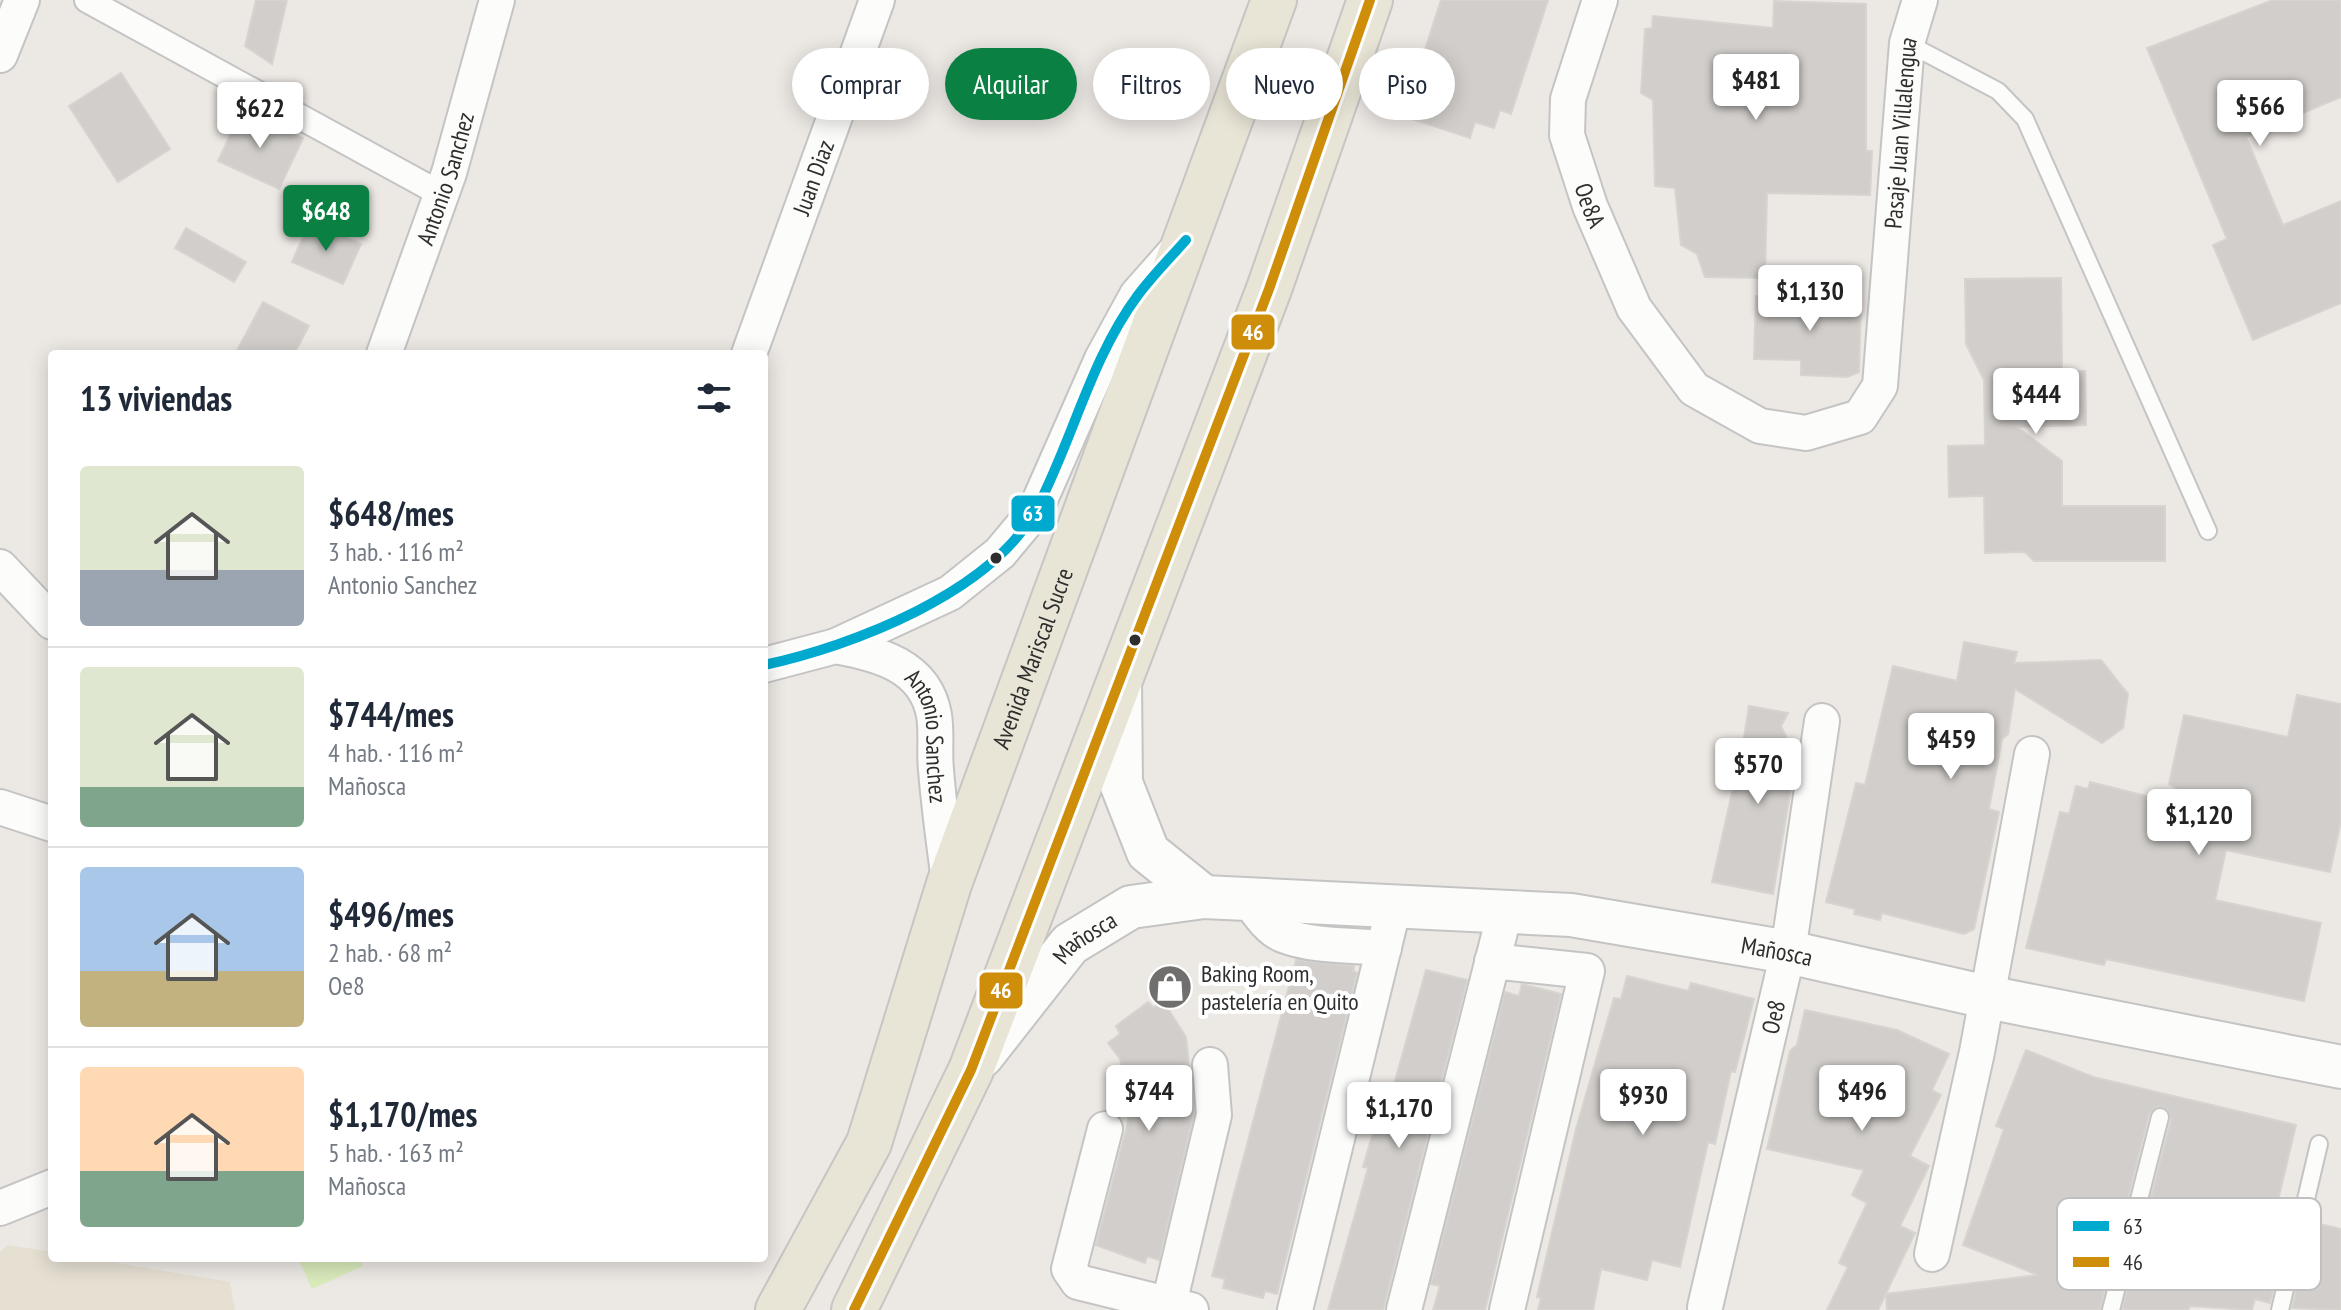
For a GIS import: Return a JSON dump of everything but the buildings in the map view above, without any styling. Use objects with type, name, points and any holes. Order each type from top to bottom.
[{"type":"main road","name":"Avenida Mariscal Sucre","points":[[778,1310],[869,1143],[949,884],[1274,0]]},
{"type":"main road","points":[[854,1310],[971,1070],[1269,289],[1370,0]]},
{"type":"street","points":[[0,55],[22,0]]},
{"type":"street","points":[[87,0],[441,194]]},
{"type":"street","name":"Antonio Sanchez","points":[[385,350],[441,194],[497,0]]},
{"type":"street","name":"Juan Diaz","points":[[750,350],[877,0]]},
{"type":"street","name":"Oe8A","points":[[1600,0],[1568,99],[1567,135],[1590,206],[1634,308],[1694,389]]},
{"type":"street","name":"Pasaje Juan Villalengua","points":[[1694,389],[1760,426],[1806,433],[1860,417],[1880,386],[1907,43],[1920,0]]},
{"type":"street","name":"Antonio Sanchez","points":[[768,664],[836,646],[950,593],[1000,553],[1035,511],[1102,359],[1137,295],[1186,240]]},
{"type":"street","points":[[0,567],[48,618]]},
{"type":"street","name":"Antonio Sanchez","points":[[836,646],[882,654],[907,669],[924,689],[934,713],[936,769],[949,884]]},
{"type":"street","points":[[1120,678],[1121,783],[1148,852],[1204,897]]},
{"type":"street","name":"Oe8","points":[[1705,1307],[1788,952],[1822,721]]},
{"type":"street","points":[[1932,1254],[1987,997],[2032,754]]},
{"type":"street","points":[[0,807],[48,823]]},
{"type":"street","name":"Mañosca","points":[[971,1070],[1070,944],[1131,907],[1204,897],[1571,915],[1788,952],[1987,997],[2341,1067]]},
{"type":"street","points":[[1248,899],[1265,922],[1282,935],[1384,948]]},
{"type":"street","points":[[1295,1310],[1394,906]]},
{"type":"street","points":[[1404,1310],[1505,912]]},
{"type":"street","points":[[1492,961],[1587,971],[1507,1310]]},
{"type":"street","points":[[1105,1129],[1069,1269],[1071,1277],[1078,1282],[1180,1307],[1214,1115],[1210,1065]]},
{"type":"street","points":[[0,1208],[48,1189]]},
{"type":"lane","points":[[1907,43],[1998,91],[2025,119],[2208,531]]},
{"type":"lane","points":[[2139,1198],[2160,1117]]},
{"type":"lane","points":[[2306,1198],[2319,1144]]},
{"type":"lane","points":[[2111,1310],[2116,1290]]},
{"type":"lane","points":[[2280,1310],[2285,1290]]},
{"type":"shaded area","points":[[8,1245],[48,1251],[48,1262],[111,1262],[230,1282],[235,1310],[0,1310],[0,1252]]},
{"type":"green space","points":[[300,1262],[361,1262],[363,1266],[312,1289]]},
{"type":"transit line","name":"46","points":[[854,1310],[971,1070],[1269,289],[1370,0]]},
{"type":"transit line","name":"63","points":[[768,664],[837,644],[917,611],[988,566],[1016,538],[1050,482],[1107,345],[1144,288],[1186,240]]},
{"type":"place","name":"Baking Room, pastelería en Quito","points":[[1170,987]]}]
